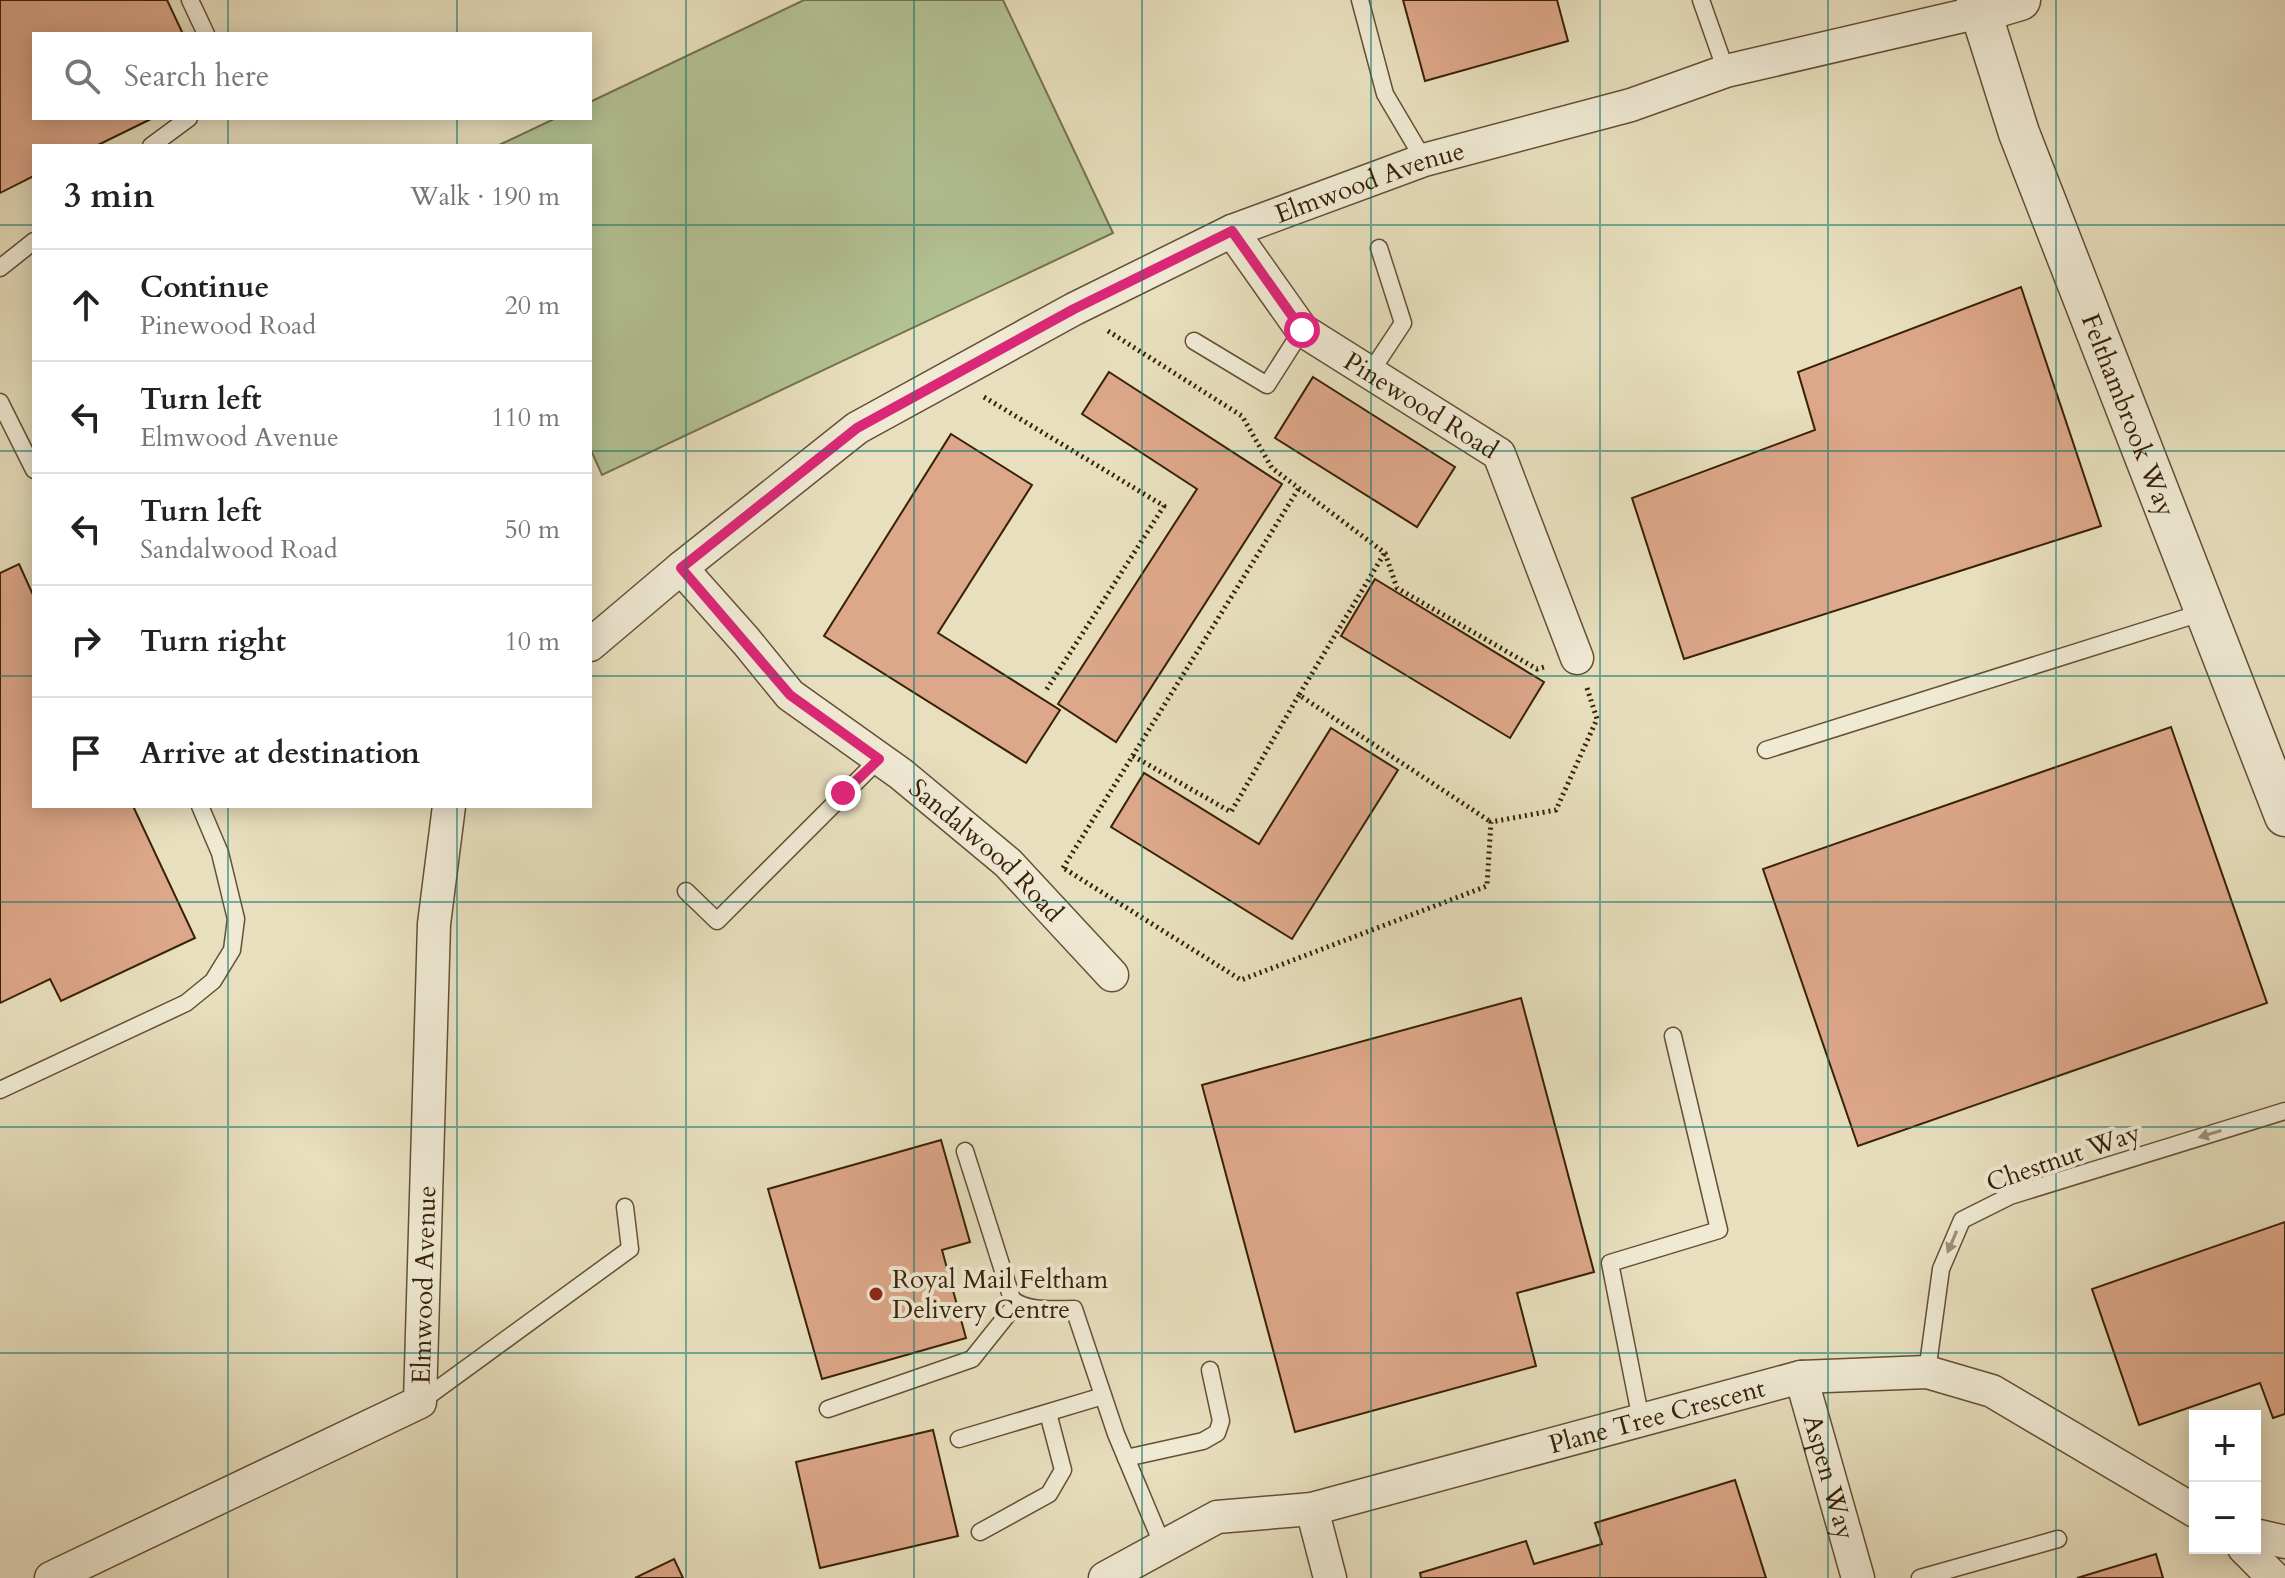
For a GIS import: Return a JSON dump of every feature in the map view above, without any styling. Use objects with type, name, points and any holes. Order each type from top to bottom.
[{"type":"street","name":"Elmwood Avenue","points":[[592,643],[857,428],[1074,309],[1232,231],[1424,160],[1631,105],[1726,71],[1978,6],[2020,0]]},
{"type":"street","name":"Felthambrook Way","points":[[1978,6],[2019,133],[2285,816]]},
{"type":"street","name":"Pinewood Road","points":[[1232,231],[1302,330],[1499,454],[1577,658]]},
{"type":"street","name":"Sandalwood Road","points":[[681,568],[790,695],[879,759],[1008,863],[1112,975]]},
{"type":"street","name":"Elmwood Avenue","points":[[51,1578],[420,1402],[434,924],[449,808]]},
{"type":"street","name":"Plane Tree Crescent","points":[[1105,1578],[1217,1517],[1312,1509],[1801,1377],[1927,1372],[1992,1391],[2189,1507]]},
{"type":"street","name":"Aspen Way","points":[[1801,1377],[1858,1578]]},
{"type":"street","points":[[1312,1509],[1330,1578]]},
{"type":"street","points":[[2261,1536],[2285,1542]]},
{"type":"street","points":[[2250,1554],[2274,1578]]},
{"type":"lane","points":[[190,0],[205,32]]},
{"type":"lane","points":[[1360,0],[1385,94],[1424,160]]},
{"type":"lane","points":[[1701,0],[1726,71]]},
{"type":"lane","points":[[153,144],[186,120]]},
{"type":"lane","points":[[0,268],[32,243]]},
{"type":"lane","points":[[1370,373],[1403,323],[1379,248]]},
{"type":"lane","points":[[1194,341],[1267,385],[1302,330]]},
{"type":"lane","points":[[0,402],[32,466]]},
{"type":"lane","points":[[1766,750],[2205,612]]},
{"type":"lane","points":[[686,891],[717,921],[879,759]]},
{"type":"lane","points":[[0,1090],[186,1003],[213,981],[232,950],[236,919],[220,853],[201,808]]},
{"type":"lane","points":[[1641,1420],[1610,1263],[1719,1230],[1673,1036]]},
{"type":"lane","name":"Chestnut Way","points":[[1927,1372],[1941,1269],[1962,1220],[2010,1196],[2285,1111]]},
{"type":"lane","points":[[965,1151],[1012,1299],[1016,1304],[1045,1309],[1074,1309],[1126,1458],[1163,1546]]},
{"type":"lane","points":[[420,1402],[630,1249],[625,1207]]},
{"type":"lane","points":[[828,1409],[972,1359],[1016,1304]]},
{"type":"lane","points":[[1126,1458],[1203,1441],[1217,1433],[1221,1421],[1210,1370]]},
{"type":"lane","points":[[959,1439],[1103,1396]]},
{"type":"lane","points":[[980,1532],[1049,1494],[1063,1470],[1048,1413]]},
{"type":"lane","points":[[1920,1578],[2058,1539]]},
{"type":"path","points":[[1074,309],[1242,416],[1272,468],[1385,553],[1397,588],[1537,669],[1577,658],[1597,719],[1556,810],[1491,822],[1299,695]]},
{"type":"path","points":[[950,377],[1164,506],[1045,692]]},
{"type":"path","points":[[1035,892],[1063,868],[1299,488]]},
{"type":"path","points":[[1133,756],[1231,812],[1385,553]]},
{"type":"path","points":[[1063,868],[1241,980],[1487,886],[1491,822]]},
{"type":"green space","points":[[804,0],[1003,0],[1113,233],[602,475],[592,452],[592,144],[501,144],[552,120],[592,120],[592,101]]},
{"type":"building","points":[[0,0],[167,0],[182,32],[32,32],[32,120],[149,120],[100,144],[32,144],[32,177],[0,193]]},
{"type":"building","points":[[1403,0],[1557,0],[1568,41],[1425,81]]},
{"type":"building","points":[[2021,287],[2101,526],[1684,659],[1632,498],[1815,430],[1798,372]]},
{"type":"building","points":[[1109,372],[1282,484],[1116,742],[1058,704],[1197,489],[1082,414]]},
{"type":"building","points":[[1313,377],[1455,467],[1417,527],[1275,438]]},
{"type":"building","points":[[951,434],[1032,485],[938,633],[1060,710],[1026,763],[824,636]]},
{"type":"building","points":[[19,564],[32,593],[32,808],[134,808],[195,938],[61,1001],[50,979],[0,1003],[0,573]]},
{"type":"building","points":[[1375,579],[1544,682],[1510,738],[1341,636]]},
{"type":"building","points":[[2171,727],[2267,1003],[1858,1146],[1763,869]]},
{"type":"building","points":[[1331,728],[1398,770],[1292,939],[1111,827],[1144,773],[1259,844]]},
{"type":"building","points":[[1521,998],[1594,1272],[1517,1293],[1536,1366],[1295,1432],[1202,1085]]},
{"type":"building","name":"Royal Mail Feltham Delivery Centre","points":[[941,1140],[970,1242],[942,1250],[966,1338],[822,1379],[768,1189]]},
{"type":"building","points":[[2285,1222],[2285,1414],[2273,1418],[2260,1383],[2139,1425],[2092,1289]]},
{"type":"building","points":[[933,1430],[958,1536],[820,1568],[796,1462]]},
{"type":"building","points":[[1735,1480],[1766,1578],[1421,1578],[1420,1573],[1526,1541],[1534,1564],[1602,1544],[1595,1523]]},
{"type":"building","points":[[2156,1554],[2163,1578],[2077,1578]]},
{"type":"building","points":[[674,1559],[683,1578],[635,1578]]},
{"type":"place","name":"Royal Mail Feltham Delivery Centre","points":[[876,1294]]},
{"type":"route","points":[[843,793],[879,759],[790,695],[681,568],[857,428],[1074,309],[1232,231],[1302,330]]}]
